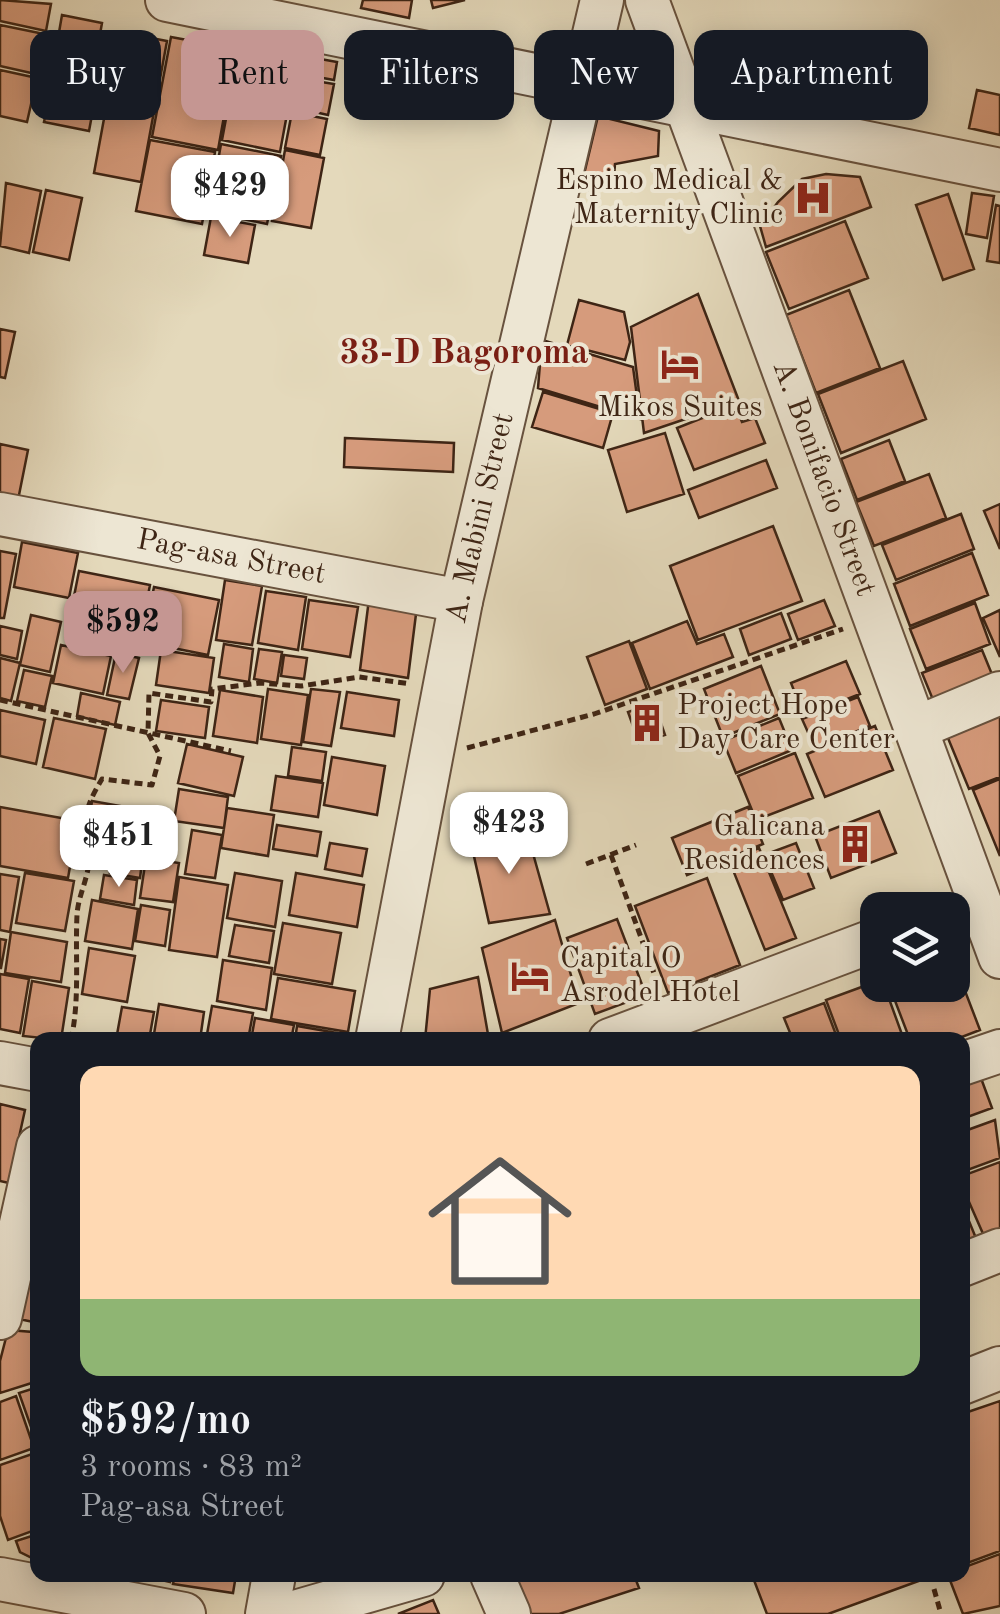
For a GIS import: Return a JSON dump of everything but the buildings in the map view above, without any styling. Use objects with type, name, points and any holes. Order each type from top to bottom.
[{"type":"street","points":[[167,0],[534,78]]},
{"type":"street","name":"A. Mabini Street","points":[[595,30],[602,0]]},
{"type":"street","name":"A. Bonifacio Street","points":[[647,0],[1000,957]]},
{"type":"street","points":[[674,106],[1000,170]]},
{"type":"street","name":"A. Mabini Street","points":[[378,1032],[461,601],[574,120]]},
{"type":"street","name":"Pag-asa Street","points":[[0,514],[461,601]]},
{"type":"street","points":[[916,728],[1000,693]]},
{"type":"street","points":[[632,1032],[860,946]]},
{"type":"street","points":[[970,1061],[1000,1051]]},
{"type":"street","points":[[0,1062],[30,1068]]},
{"type":"street","points":[[0,1318],[30,1182]]},
{"type":"street","points":[[970,1261],[1000,1250]]},
{"type":"street","points":[[970,1380],[1000,1368]]},
{"type":"street","points":[[0,1578],[184,1614]]},
{"type":"street","points":[[267,1614],[273,1582]]},
{"type":"street","points":[[288,1614],[400,1582]]},
{"type":"street","points":[[495,1582],[509,1614]]},
{"type":"path","points":[[430,756],[522,736],[594,714],[875,618]]},
{"type":"path","points":[[73,1032],[78,1004],[74,984],[77,909],[89,860],[84,810],[102,779],[152,785],[160,756],[148,733],[149,694],[211,702],[212,688],[301,686],[359,677],[444,688]]},
{"type":"path","points":[[0,700],[230,751]]},
{"type":"path","points":[[586,864],[636,845]]},
{"type":"path","points":[[610,855],[670,1018]]},
{"type":"path","points":[[934,1590],[941,1614]]},
{"type":"place","name":"Espino Medical & Maternity Clinic","points":[[813,198]]},
{"type":"place","name":"Mikos Suites","points":[[680,364]]},
{"type":"place","name":"Project Hope Day Care Center","points":[[647,723]]},
{"type":"place","name":"Galicana Residences","points":[[855,844]]},
{"type":"place","name":"Capital O Asrodel Hotel","points":[[530,976]]},
{"type":"district","name":"33-D Bagoroma","points":[[464,353]]}]
